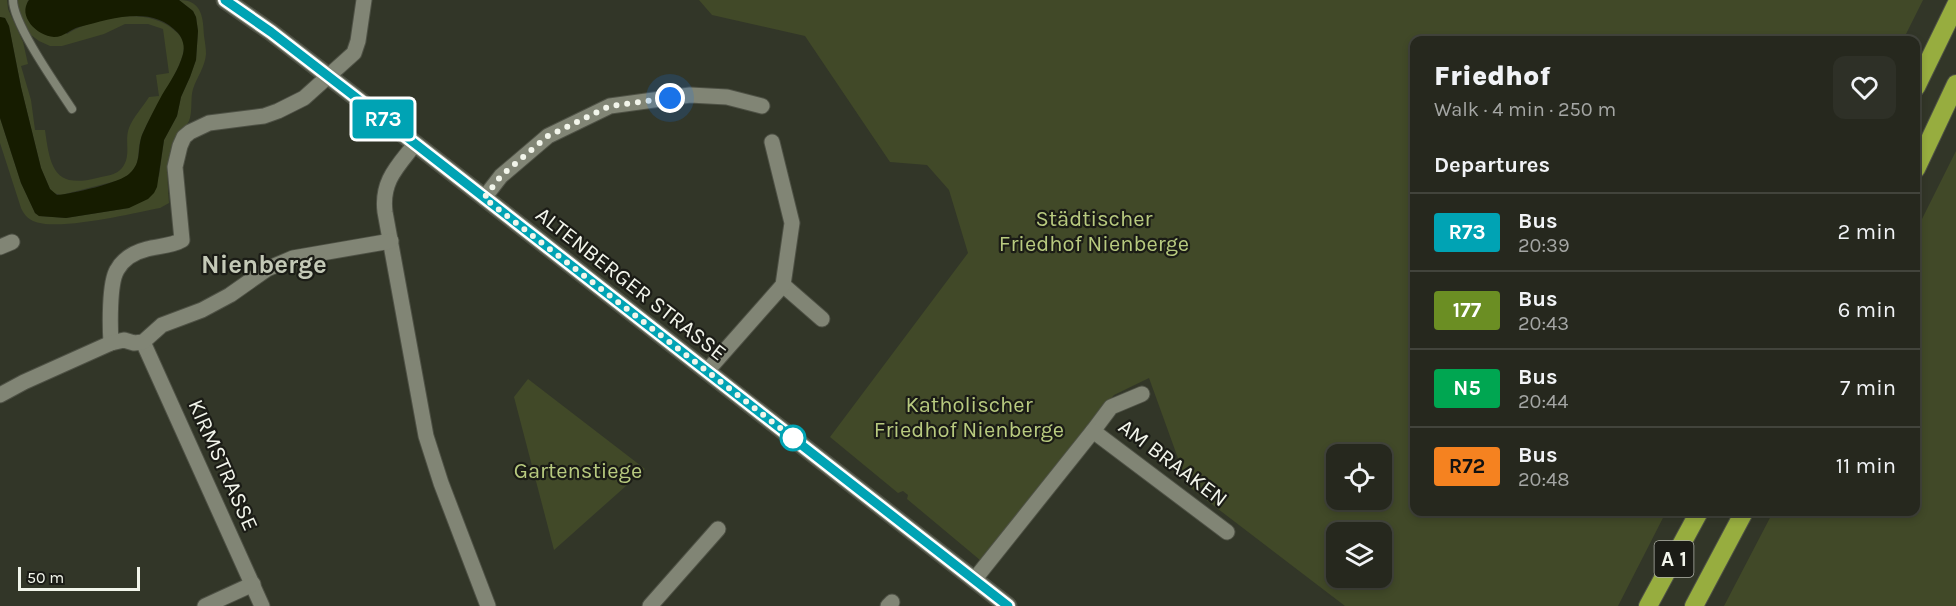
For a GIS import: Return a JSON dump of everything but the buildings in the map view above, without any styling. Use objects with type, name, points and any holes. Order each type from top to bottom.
[{"type":"highway","points":[[1920,79],[1956,5]]},
{"type":"highway","points":[[1920,160],[1956,84]]},
{"type":"highway","name":"A 1","points":[[1648,606],[1697,516]]},
{"type":"highway","name":"A 1","points":[[1694,606],[1742,516]]},
{"type":"main road","name":"ALTENBERGER STRASSE","points":[[225,0],[328,76],[1008,606]]},
{"type":"street","points":[[111,343],[110,327],[115,272],[128,257],[136,253],[178,243],[183,238],[175,167],[184,138],[190,132],[209,123],[264,116],[304,98],[354,53],[364,0]]},
{"type":"street","points":[[484,198],[501,176],[548,136],[610,106],[690,95],[727,97],[762,106]]},
{"type":"street","points":[[707,371],[783,285],[792,223],[772,142]]},
{"type":"street","points":[[415,144],[387,182],[384,206],[426,436],[441,483],[488,606]]},
{"type":"street","points":[[0,395],[111,343],[124,340],[134,343],[143,342],[162,325],[211,306],[279,263],[293,258],[391,241]]},
{"type":"street","points":[[783,285],[822,319]]},
{"type":"street","name":"KIRMSTRASSE","points":[[143,342],[262,606]]},
{"type":"street","name":"AM BRAAKEN","points":[[974,580],[1111,407],[1142,394]]},
{"type":"street","name":"AM BRAAKEN","points":[[1093,431],[1227,532]]},
{"type":"street","points":[[650,606],[718,529]]},
{"type":"street","points":[[205,606],[253,584]]},
{"type":"lane","points":[[13,0],[14,11],[23,30],[72,109]]},
{"type":"green space","points":[[0,0],[7,0],[8,9],[23,42],[28,64],[21,66],[31,100],[35,130],[45,130],[52,164],[57,172],[71,180],[83,181],[111,175],[120,170],[125,163],[131,124],[149,97],[159,96],[156,75],[169,73],[163,29],[148,24],[125,24],[104,34],[62,46],[50,46],[31,35],[18,10],[18,0],[29,0],[27,2],[67,34],[106,19],[137,16],[164,23],[181,38],[184,46],[183,55],[145,128],[139,145],[136,167],[128,176],[61,195],[53,193],[50,189],[41,168],[9,26],[5,18],[0,17]]},
{"type":"green space","points":[[179,0],[193,3],[200,12],[206,54],[203,68],[193,89],[189,121],[170,153],[169,203],[160,208],[77,223],[44,224],[31,220],[21,208],[0,143],[0,118],[21,183],[35,213],[39,216],[66,218],[129,208],[159,176],[164,140],[177,116],[181,97],[196,60],[198,31],[196,17],[193,11]]},
{"type":"green space","points":[[699,0],[1923,0],[1905,36],[1410,36],[1410,516],[1664,516],[1618,606],[1345,606],[1188,486],[1149,378],[1114,395],[980,560],[907,499],[908,495],[903,491],[898,493],[830,437],[968,253],[949,190],[927,165],[890,162],[805,36],[712,15]]},
{"type":"green space","points":[[1956,151],[1956,606],[1724,606],[1771,516],[1920,516],[1920,223]]},
{"type":"green space","name":"Gartenstiege","points":[[528,379],[645,469],[554,550],[514,397]]},
{"type":"shaded area","points":[[29,0],[179,0],[193,11],[198,31],[196,60],[181,97],[177,116],[164,140],[157,187],[148,199],[129,208],[66,218],[39,216],[35,213],[21,183],[0,118],[0,17],[5,18],[9,26],[41,168],[50,189],[57,195],[117,181],[134,169],[138,160],[142,135],[181,60],[184,46],[180,35],[168,24],[156,19],[131,16],[79,27],[58,37],[48,36],[35,29],[27,18],[25,12]]},
{"type":"bus line","name":"R73","points":[[225,0],[354,96],[1008,606]]},
{"type":"district","name":"Nienberge","points":[[264,264]]},
{"type":"route","points":[[670,98],[610,106],[548,136],[501,176],[484,198],[793,438]]},
{"type":"park label","name":"Städtischer Friedhof Nienberge","points":[[1094,232]]},
{"type":"park label","name":"Katholischer Friedhof Nienberge","points":[[969,418]]}]
